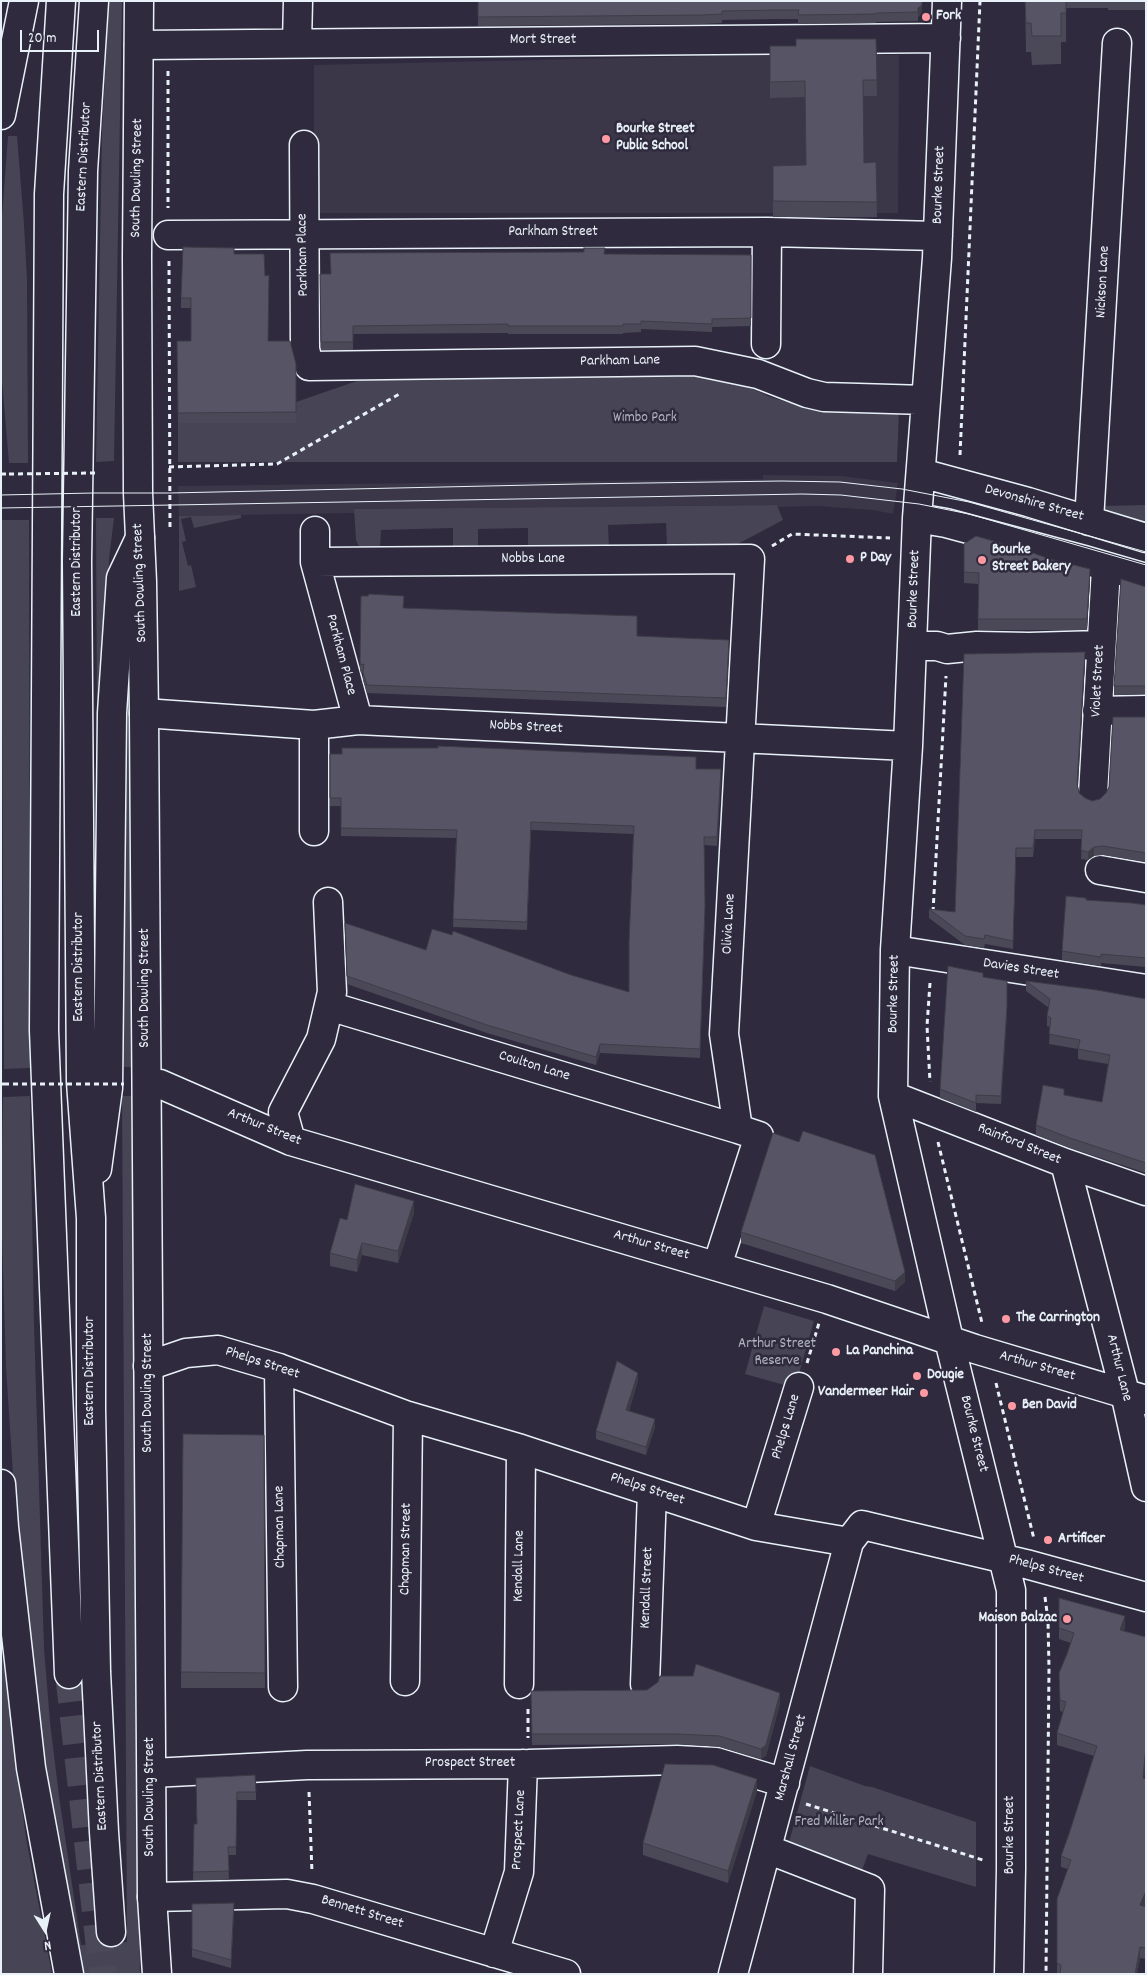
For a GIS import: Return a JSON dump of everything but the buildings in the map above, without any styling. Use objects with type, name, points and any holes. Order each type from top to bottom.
[{"type":"main road","points":[[1,115],[24,1]]},
{"type":"main road","name":"Eastern Distributor","points":[[60,1],[49,194],[44,1030],[69,1674]]},
{"type":"main road","name":"Eastern Distributor","points":[[94,1],[83,171],[77,561],[81,1082],[91,1218],[91,1408],[96,1672],[111,1932]]},
{"type":"main road","name":"South Dowling Street","points":[[139,1],[138,492],[144,714],[152,1897],[157,1974]]},
{"type":"main road","points":[[297,43],[298,1]]},
{"type":"main road","name":"Bourke Street","points":[[947,1],[938,236],[917,518],[908,746],[895,950],[893,1096],[1011,1590],[1009,1974]]},
{"type":"main road","name":"Mort Street","points":[[140,46],[946,38]]},
{"type":"main road","name":"Nickson Lane","points":[[1090,521],[1117,43]]},
{"type":"main road","name":"Parkham Place","points":[[304,145],[305,348],[309,366]]},
{"type":"main road","points":[[766,344],[767,232]]},
{"type":"main road","name":"Parkham Street","points":[[168,235],[767,232],[938,236]]},
{"type":"main road","name":"Parkham Lane","points":[[309,366],[694,361],[758,374],[807,393],[824,397],[926,400]]},
{"type":"main road","name":"Devonshire Street","points":[[921,472],[1146,538]]},
{"type":"main road","points":[[917,518],[946,523],[1146,578]]},
{"type":"main road","name":"Parkham Place","points":[[315,531],[315,562],[358,720]]},
{"type":"main road","points":[[91,1218],[108,1088],[112,713],[121,578],[140,538]]},
{"type":"main road","name":"Nobbs Lane","points":[[315,562],[750,559]]},
{"type":"main road","name":"Olivia Lane","points":[[738,1129],[724,1034],[750,559]]},
{"type":"main road","name":"Violet Street","points":[[1093,794],[1106,568]]},
{"type":"main road","points":[[912,646],[937,646],[947,649],[977,646],[1101,645]]},
{"type":"main road","points":[[1097,711],[1146,710]]},
{"type":"main road","name":"Nobbs Street","points":[[144,714],[314,725],[358,720],[908,746]]},
{"type":"main road","points":[[314,725],[314,831]]},
{"type":"main road","points":[[1100,870],[1146,878]]},
{"type":"main road","points":[[292,1141],[283,1112],[321,1039],[332,992],[328,902]]},
{"type":"main road","name":"Davies Street","points":[[895,950],[1146,989]]},
{"type":"main road","name":"Coulton Lane","points":[[329,1006],[738,1129]]},
{"type":"main road","name":"Arthur Street","points":[[160,1084],[292,1141],[827,1299],[950,1340],[1136,1397]]},
{"type":"main road","name":"Rainford Street","points":[[893,1096],[1065,1163],[1146,1191]]},
{"type":"main road","points":[[717,1266],[759,1136],[738,1129]]},
{"type":"main road","name":"Arthur Lane","points":[[1065,1163],[1136,1397],[1146,1487]]},
{"type":"main road","name":"Phelps Street","points":[[148,1366],[186,1353],[218,1350],[279,1368],[408,1416],[521,1448],[756,1526],[849,1542],[862,1525],[1004,1559],[1146,1597]]},
{"type":"main road","name":"Chapman Lane","points":[[279,1368],[283,1687]]},
{"type":"main road","name":"Phelps Lane","points":[[756,1526],[799,1387]]},
{"type":"main road","name":"Chapman Street","points":[[405,1681],[408,1416]]},
{"type":"main road","name":"Kendall Lane","points":[[518,1684],[521,1448]]},
{"type":"main road","points":[[1,1484],[4,1527],[31,1768],[70,1974]]},
{"type":"main road","name":"Kendall Street","points":[[644,1684],[652,1492]]},
{"type":"main road","name":"Marshall Street","points":[[733,1974],[849,1542]]},
{"type":"main road","name":"Prospect Street","points":[[152,1773],[307,1765],[526,1764],[677,1760],[716,1762],[783,1790]]},
{"type":"main road","name":"Prospect Lane","points":[[494,1953],[518,1872],[526,1764]]},
{"type":"main road","points":[[767,1849],[870,1890],[868,1974]]},
{"type":"main road","name":"Bennett Street","points":[[152,1897],[287,1894],[313,1898],[566,1974]]},
{"type":"path","points":[[960,461],[980,1]]},
{"type":"path","points":[[168,46],[170,532]]},
{"type":"path","points":[[161,469],[170,466],[277,464],[409,388]]},
{"type":"path","points":[[1,474],[96,473]]},
{"type":"path","points":[[750,559],[792,534],[894,538]]},
{"type":"path","points":[[3,1084],[124,1084]]},
{"type":"path","name":"Phelps Lane","points":[[799,1387],[827,1299]]},
{"type":"path","points":[[1046,1974],[1048,1620]]},
{"type":"path","points":[[518,1684],[528,1684],[526,1764]]},
{"type":"path","points":[[307,1765],[313,1898]]},
{"type":"path","points":[[783,1790],[991,1863]]},
{"type":"shaded area","name":"Bourke Street Public School","points":[[759,55],[899,55],[898,213],[314,213],[314,65]]},
{"type":"shaded area","points":[[763,475],[842,476],[898,483],[893,514],[873,510],[817,506],[778,507],[777,505],[354,509],[354,513],[179,516],[178,486],[763,479]]},
{"type":"green space","points":[[109,1],[122,1],[114,461],[96,462],[102,132]]},
{"type":"green space","points":[[8,136],[17,136],[24,224],[27,280],[28,463],[9,463],[1,369],[1,230]]},
{"type":"green space","name":"Wimbo Park","points":[[377,374],[704,375],[749,387],[770,397],[804,407],[899,411],[897,462],[178,462],[178,423],[296,423],[296,402]]},
{"type":"green space","points":[[777,505],[783,520],[734,546],[667,546],[666,523],[608,525],[609,549],[528,550],[528,528],[478,529],[478,549],[453,548],[453,528],[381,530],[380,549],[364,548],[359,546],[356,540],[354,509]]},
{"type":"green space","points":[[1146,505],[1146,529],[1102,517],[1102,506]]},
{"type":"green space","points":[[241,515],[241,518],[194,528],[191,517],[181,519],[186,541],[182,542],[188,566],[191,565],[196,587],[179,591],[179,516]]},
{"type":"green space","points":[[96,518],[114,518],[109,559],[104,730],[97,731]]},
{"type":"green space","points":[[1,520],[29,520],[30,1068],[4,1069]]},
{"type":"green space","points":[[128,607],[130,607],[134,1067],[121,1067]]},
{"type":"green space","points":[[30,1096],[34,1325],[44,1648],[59,1796],[81,1945],[127,1942],[122,1096],[134,1096],[140,1974],[80,1974],[47,1799],[22,1614],[6,1367],[1,1204],[3,1097]]},
{"type":"green space","name":"Arthur Street Reserve","points":[[764,1306],[814,1321],[795,1388],[745,1374]]},
{"type":"green space","points":[[1,1645],[26,1838],[52,1974],[1,1974]]},
{"type":"green space","name":"Fred Miller Park","points":[[810,1766],[976,1822],[976,1887],[868,1854],[861,1873],[784,1860]]},
{"type":"tunnel","points":[[69,1674],[103,1974]]},
{"type":"tram line","points":[[1,495],[578,484],[840,482],[902,489],[969,502],[1146,552]]},
{"type":"tram line","points":[[1,508],[802,494],[841,495],[919,504],[969,514],[1146,565]]},
{"type":"place","name":"Fork","points":[[926,17]]},
{"type":"place","name":"Bourke Street Public School","points":[[606,139]]},
{"type":"place","name":"P Day","points":[[850,559]]},
{"type":"place","name":"Bourke Street Bakery","points":[[982,560]]},
{"type":"place","name":"The Carrington","points":[[1006,1319]]},
{"type":"place","name":"La Panchina","points":[[836,1352]]},
{"type":"place","name":"Dougie","points":[[917,1376]]},
{"type":"place","name":"Vandermeer Hair","points":[[924,1393]]},
{"type":"place","name":"Ben David","points":[[1012,1406]]},
{"type":"place","name":"Artificer","points":[[1048,1540]]},
{"type":"place","name":"Maison Balzac","points":[[1067,1619]]}]
